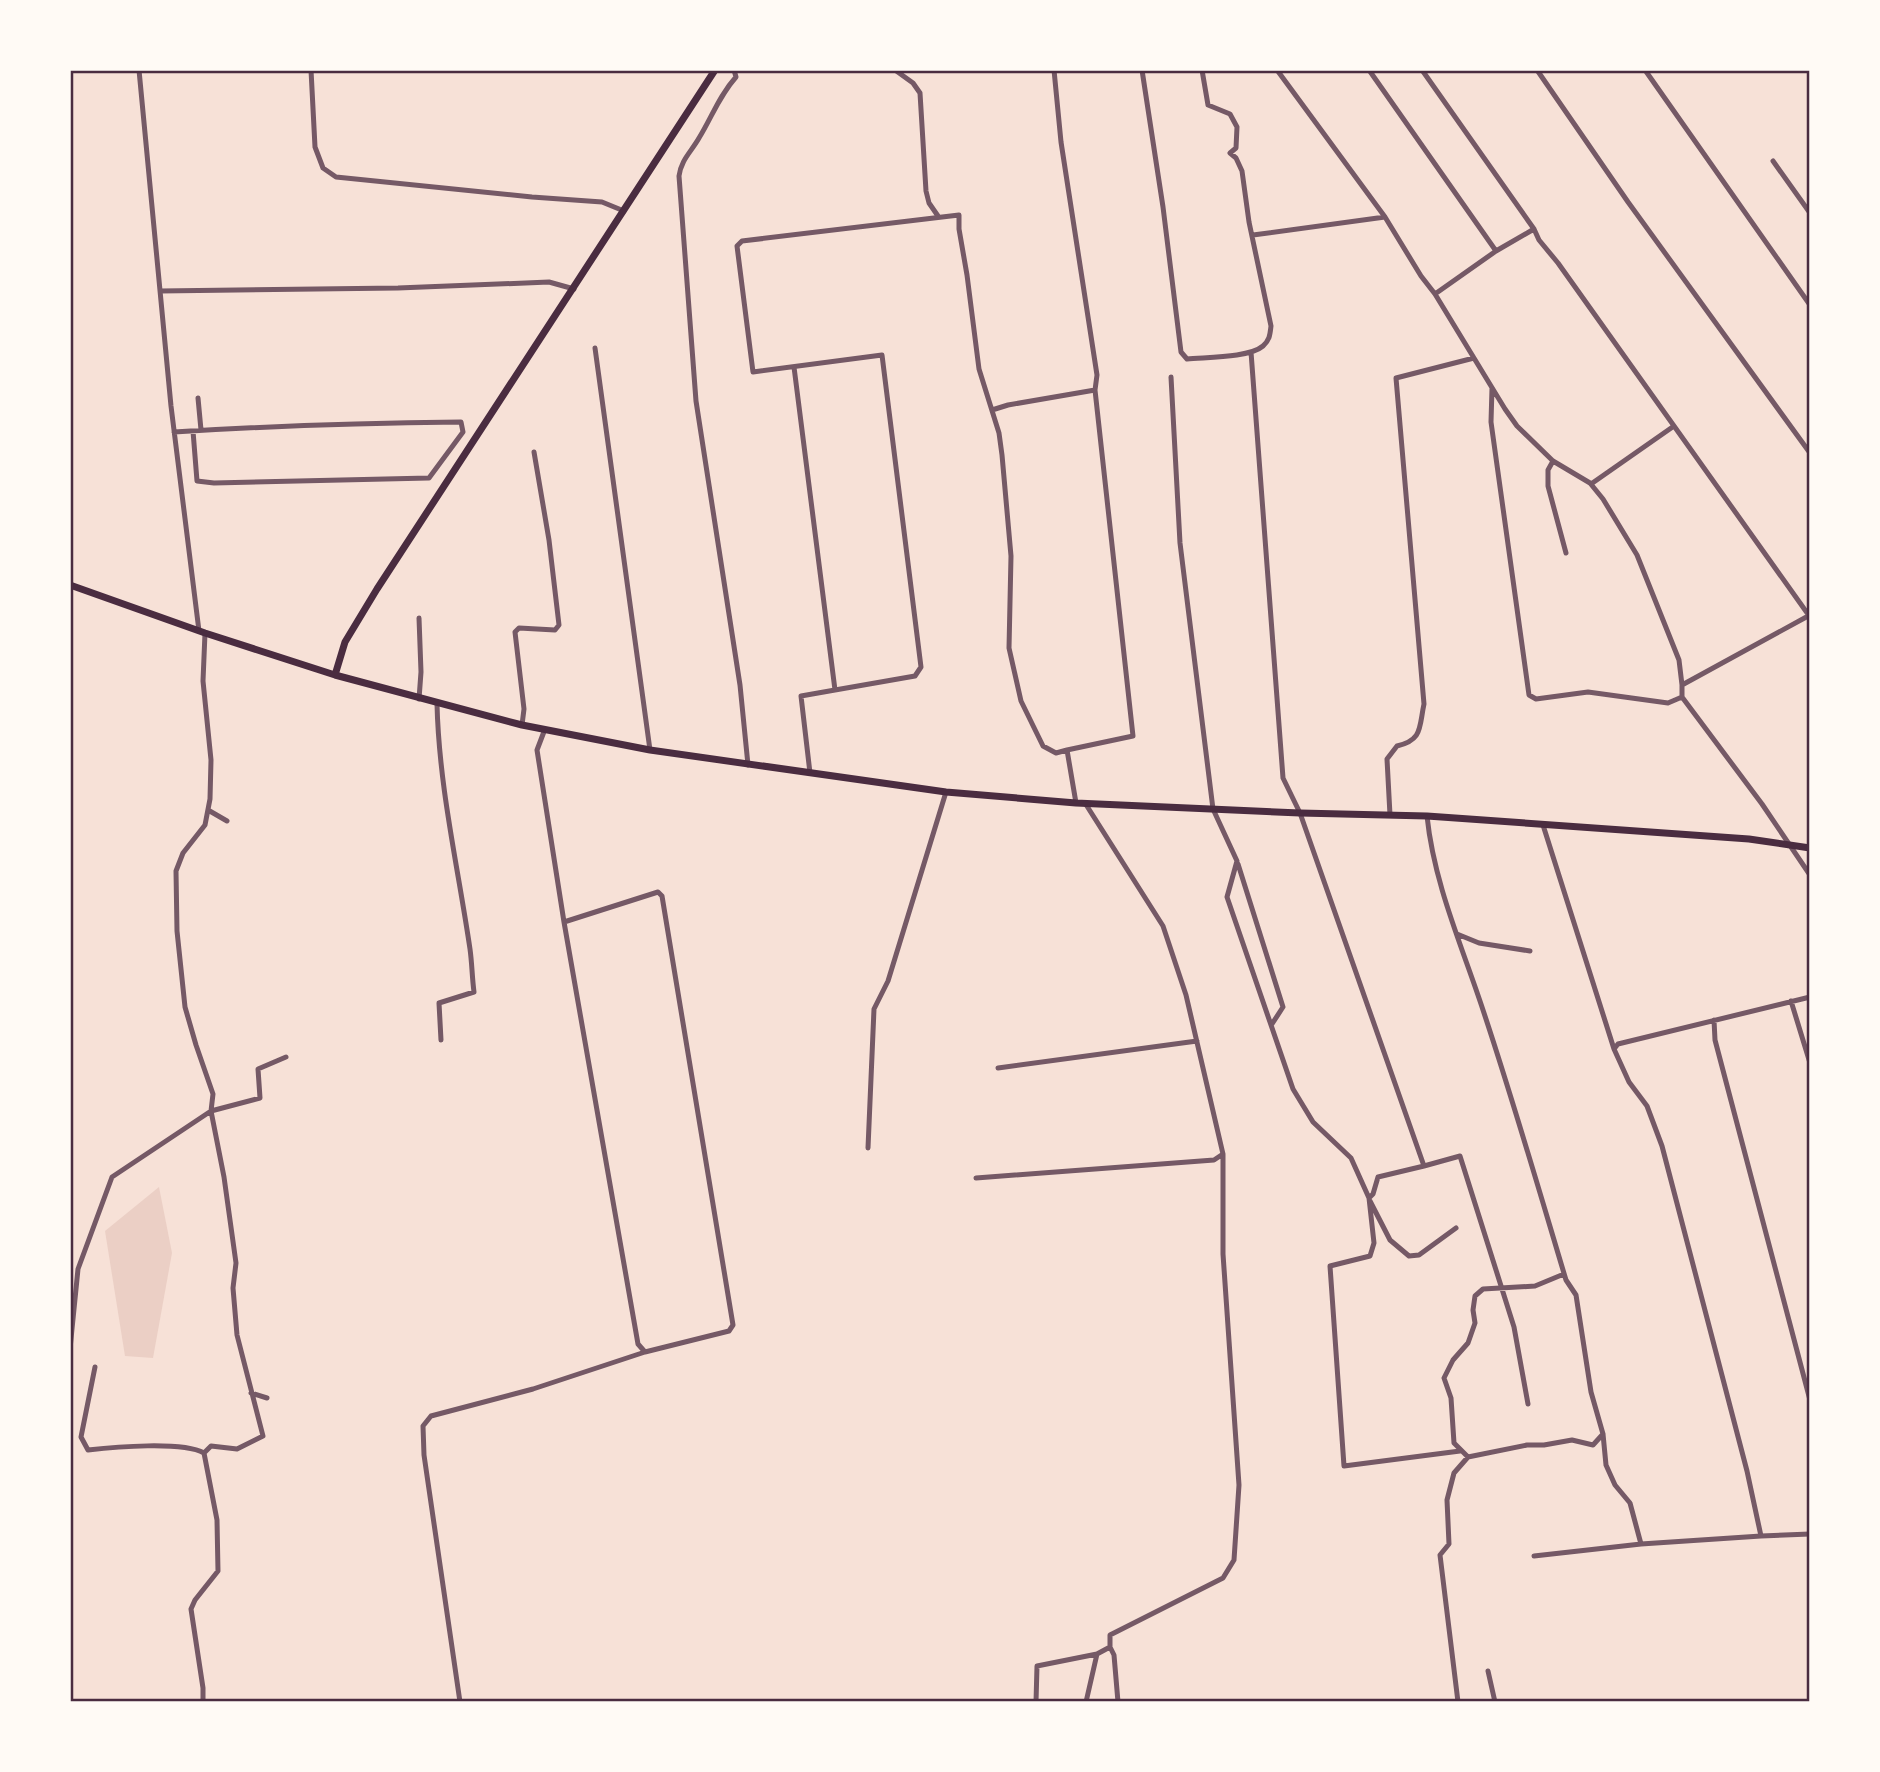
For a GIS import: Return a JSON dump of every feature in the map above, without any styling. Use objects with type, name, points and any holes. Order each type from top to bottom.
[{"type":"main road","points":[[335,675],[345,642],[377,589],[715,70]]},
{"type":"main road","points":[[70,585],[202,632],[335,675],[437,704],[522,725],[650,750],[748,765],[946,792],[1080,803],[1427,816],[1749,839],[1810,848]]},
{"type":"street","points":[[139,70],[174,432],[202,632],[211,760],[205,825],[183,853],[176,871],[177,931],[185,1007],[195,1045],[213,1094],[211,1111],[224,1177],[236,1263],[233,1289],[237,1335],[263,1436],[237,1449],[211,1446],[204,1453]]},
{"type":"street","points":[[311,70],[315,146],[323,168],[336,177],[602,202],[624,211]]},
{"type":"street","points":[[734,70],[736,77],[724,90],[697,142],[680,164],[679,176],[696,401],[740,685],[748,765]]},
{"type":"street","points":[[895,70],[913,83],[920,93],[926,191],[929,203],[938,216]]},
{"type":"street","points":[[810,773],[801,696],[915,676],[921,667],[882,355],[753,372],[737,246],[742,241],[938,216],[959,215],[979,369],[999,433],[1011,556],[1009,648],[1021,701],[1043,746],[1056,753],[1133,736],[1095,390],[1097,375],[1061,142],[1054,70]]},
{"type":"street","points":[[1142,70],[1181,352],[1187,359],[1251,352],[1262,347],[1269,339],[1271,326],[1242,171],[1236,158],[1230,153],[1236,148],[1237,127],[1230,114],[1208,105],[1202,70]]},
{"type":"street","points":[[1277,70],[1385,217],[1517,426],[1553,461],[1591,484],[1637,555],[1679,660],[1682,697],[1762,804],[1810,875]]},
{"type":"street","points":[[1369,70],[1496,250]]},
{"type":"street","points":[[1422,70],[1534,229],[1539,240],[1810,616],[1682,685]]},
{"type":"street","points":[[1537,70],[1628,202],[1810,453]]},
{"type":"street","points":[[1645,70],[1810,305]]},
{"type":"street","points":[[1773,162],[1810,213]]},
{"type":"street","points":[[1253,235],[1385,217]]},
{"type":"street","points":[[1436,294],[1496,250],[1534,229]]},
{"type":"street","points":[[160,291],[385,288],[549,282],[574,289]]},
{"type":"street","points":[[595,348],[650,750]]},
{"type":"street","points":[[1251,352],[1283,778],[1300,813],[1424,1166]]},
{"type":"street","points":[[1390,815],[1387,759],[1396,746],[1409,743],[1419,734],[1424,704],[1396,378],[1474,358]]},
{"type":"street","points":[[794,367],[835,690]]},
{"type":"street","points":[[1171,377],[1180,543],[1213,809],[1237,861],[1283,1007],[1272,1024]]},
{"type":"street","points":[[1492,388],[1491,422],[1528,695],[1536,699],[1588,692],[1668,703],[1682,697]]},
{"type":"street","points":[[992,410],[1095,390]]},
{"type":"street","points":[[198,398],[201,430]]},
{"type":"street","points":[[174,432],[201,430],[461,422],[463,432],[429,478],[214,483],[197,481],[193,431]]},
{"type":"street","points":[[1591,484],[1674,426]]},
{"type":"street","points":[[522,725],[524,709],[514,632],[519,628],[555,630],[559,625],[549,540],[534,452]]},
{"type":"street","points":[[1553,461],[1548,470],[1548,486],[1566,553]]},
{"type":"street","points":[[419,618],[419,699]]},
{"type":"street","points":[[437,704],[443,784],[474,992],[439,1003],[441,1040]]},
{"type":"street","points":[[545,729],[537,750],[564,922],[638,1345],[645,1352]]},
{"type":"street","points":[[1067,750],[1080,803],[1163,926],[1186,995],[1223,1154],[1223,1254],[1239,1485],[1234,1560],[1223,1578],[1110,1635],[1118,1702]]},
{"type":"street","points":[[868,1148],[874,1009],[888,981],[946,792]]},
{"type":"street","points":[[208,810],[227,821]]},
{"type":"street","points":[[1427,816],[1430,851],[1522,1127],[1564,1274],[1576,1295],[1591,1392],[1603,1434],[1606,1465],[1615,1485],[1630,1503],[1641,1544]]},
{"type":"street","points":[[1544,825],[1614,1049],[1629,1082],[1647,1106],[1662,1146],[1747,1471],[1761,1536]]},
{"type":"street","points":[[1237,861],[1227,897],[1293,1089],[1313,1122],[1351,1158],[1390,1240],[1409,1256],[1419,1255],[1456,1228]]},
{"type":"street","points":[[460,1702],[424,1455],[423,1426],[432,1416],[533,1389],[645,1352],[723,1333],[729,1331],[733,1325],[664,901],[658,892],[564,922]]},
{"type":"street","points":[[1457,934],[1479,943],[1530,951]]},
{"type":"street","points":[[1614,1049],[1618,1044],[1810,997]]},
{"type":"street","points":[[1791,1001],[1810,1063]]},
{"type":"street","points":[[1714,1020],[1715,1040],[1810,1400]]},
{"type":"street","points":[[998,1068],[1197,1041]]},
{"type":"street","points":[[70,1349],[78,1269],[112,1177],[211,1111],[260,1098],[258,1069],[286,1057]]},
{"type":"street","points":[[976,1178],[1214,1160],[1223,1154]]},
{"type":"street","points":[[1460,1451],[1344,1466],[1331,1266],[1370,1256],[1374,1243],[1369,1198],[1373,1194],[1378,1177],[1460,1156],[1514,1326],[1528,1404]]},
{"type":"street","points":[[1468,1457],[1454,1443],[1451,1398],[1444,1378],[1453,1360],[1468,1343],[1475,1323],[1475,1296],[1483,1289],[1535,1286],[1564,1274]]},
{"type":"street","points":[[95,1367],[81,1437],[88,1450],[118,1447],[195,1448],[204,1453],[217,1520],[218,1571],[191,1609],[203,1702]]},
{"type":"street","points":[[251,1393],[267,1398]]},
{"type":"street","points":[[1458,1702],[1440,1555],[1449,1544],[1447,1500],[1454,1474],[1468,1457],[1527,1445],[1572,1440],[1593,1445],[1603,1434]]},
{"type":"street","points":[[1534,1556],[1641,1544],[1810,1534]]},
{"type":"street","points":[[1036,1702],[1037,1665],[1097,1654],[1110,1647]]},
{"type":"street","points":[[1086,1702],[1097,1654]]},
{"type":"street","points":[[1488,1671],[1495,1702]]},
{"type":"shaded area","points":[[159,1187],[172,1253],[153,1358],[125,1356],[105,1231]]}]
